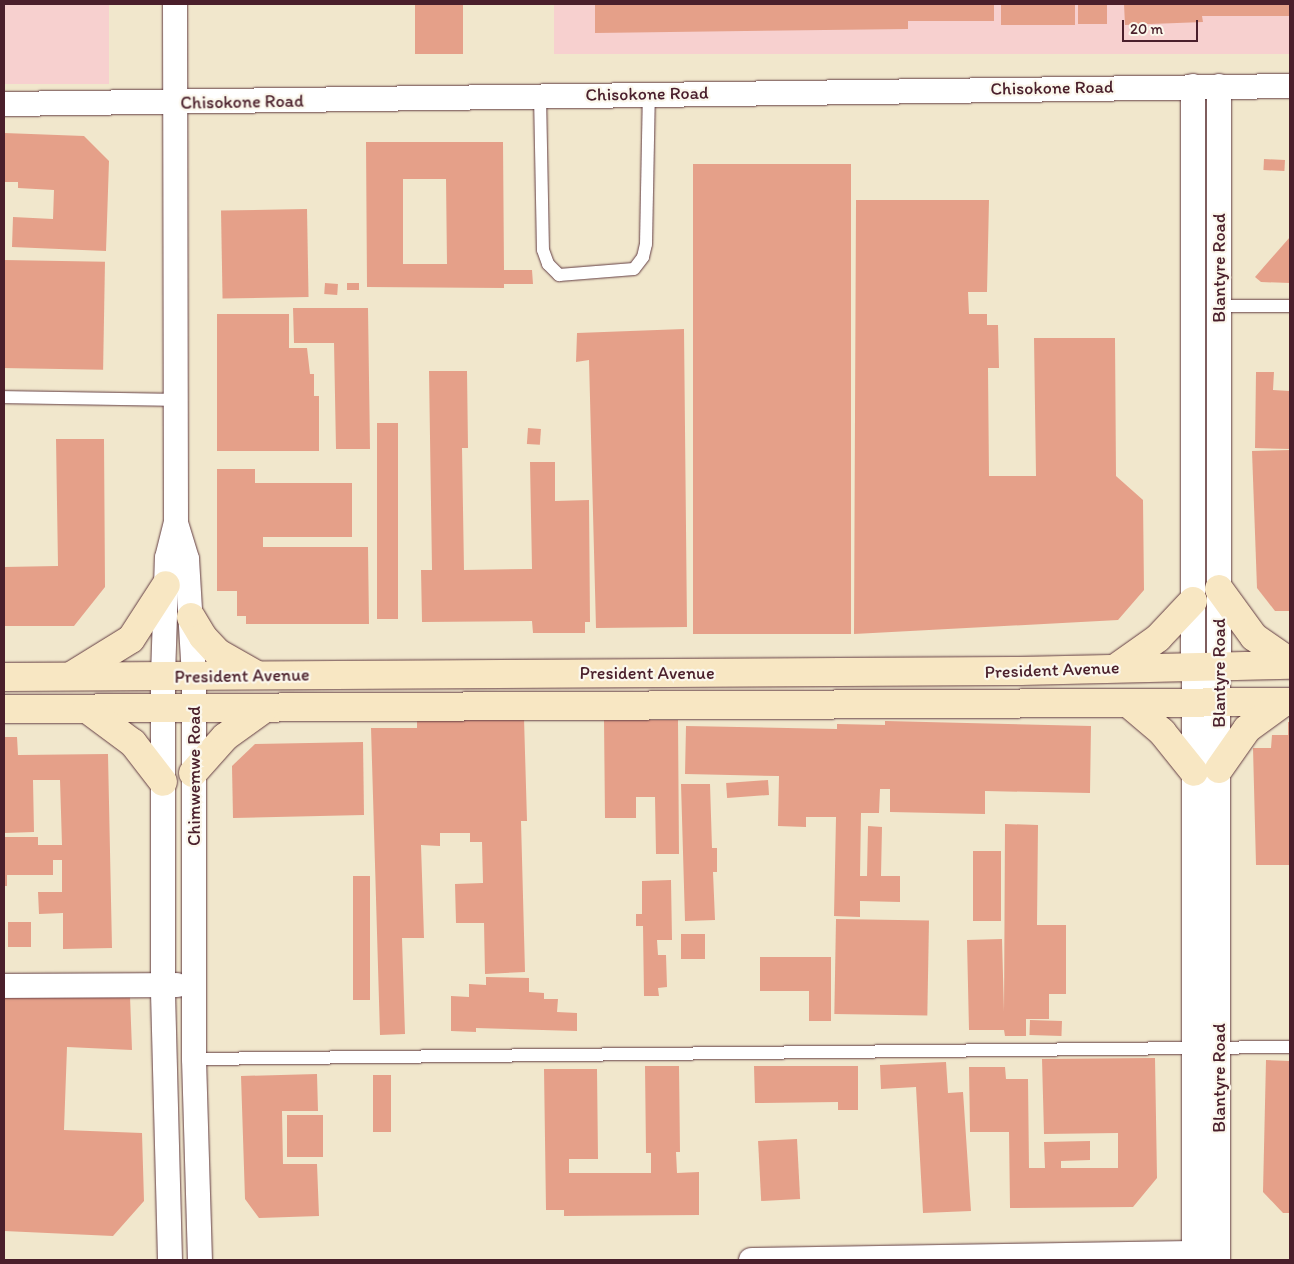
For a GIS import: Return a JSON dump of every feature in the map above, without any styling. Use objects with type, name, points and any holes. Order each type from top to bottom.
[{"type":"main road","points":[[70,677],[132,639],[166,586]]},
{"type":"main road","points":[[1219,589],[1254,638],[1290,664]]},
{"type":"main road","points":[[1116,668],[1158,638],[1193,601]]},
{"type":"main road","points":[[191,616],[203,637],[218,653],[259,675]]},
{"type":"main road","name":"President Avenue","points":[[4,677],[1020,672],[1290,664]]},
{"type":"main road","points":[[1128,703],[1207,770],[1247,729],[1287,702]]},
{"type":"main road","name":"President Avenue","points":[[4,709],[1287,702]]},
{"type":"main road","points":[[87,709],[133,743],[163,782]]},
{"type":"main road","points":[[193,773],[225,737],[264,709]]},
{"type":"street","points":[[175,4],[176,523]]},
{"type":"street","name":"Blantyre Road","points":[[1193,86],[1193,601],[1206,666]]},
{"type":"street","name":"Blantyre Road","points":[[1219,86],[1219,589],[1206,666],[1206,703],[1208,1047],[1223,1258]]},
{"type":"street","name":"Chisokone Road","points":[[4,104],[174,104],[540,95],[1290,86]]},
{"type":"street","name":"Chimwemwe Road","points":[[170,1260],[163,985],[163,676],[167,558],[176,523]]},
{"type":"street","name":"Chimwemwe Road","points":[[176,523],[188,559],[194,676],[194,1059],[200,1260]]},
{"type":"street","points":[[4,986],[194,984]]},
{"type":"street","name":"Blantyre Road","points":[[1194,1257],[1208,1047]]},
{"type":"street","points":[[751,1260],[1223,1258]]},
{"type":"lane","points":[[540,95],[543,250],[548,264],[559,275],[634,269],[643,257],[646,244],[649,94]]},
{"type":"lane","points":[[1219,306],[1290,306]]},
{"type":"lane","points":[[4,397],[176,400]]},
{"type":"lane","points":[[194,1059],[1290,1047]]},
{"type":"shaded area","points":[[4,4],[109,4],[109,84],[4,84]]},
{"type":"shaded area","points":[[554,4],[1290,4],[1290,54],[554,54]]},
{"type":"building","points":[[415,4],[463,4],[463,54],[415,54]]},
{"type":"building","points":[[595,4],[994,4],[994,21],[908,21],[908,29],[595,33]]},
{"type":"building","points":[[1001,4],[1075,4],[1075,25],[1001,25]]},
{"type":"building","points":[[1078,4],[1107,4],[1107,24],[1078,24]]},
{"type":"building","points":[[1124,4],[1290,4],[1290,16],[1202,16],[1203,22],[1125,25]]},
{"type":"building","points":[[4,133],[84,136],[109,161],[106,251],[12,247],[13,217],[53,219],[54,190],[18,188],[18,182],[4,182]]},
{"type":"building","points":[[366,142],[503,142],[504,270],[532,270],[533,284],[504,284],[504,288],[367,287]],"holes":[[[403,179],[446,179],[447,264],[403,264]]]},
{"type":"building","points":[[1264,159],[1285,160],[1284,171],[1263,170]]},
{"type":"building","points":[[693,164],[851,164],[851,634],[693,634]]},
{"type":"building","points":[[856,200],[989,200],[987,292],[968,292],[969,314],[987,314],[987,325],[998,325],[999,368],[988,368],[989,476],[1036,476],[1034,338],[1115,338],[1116,476],[1143,500],[1144,590],[1118,620],[854,634]]},
{"type":"building","points":[[307,209],[309,297],[223,298],[221,211]]},
{"type":"building","points":[[1290,237],[1290,283],[1261,282],[1255,277]]},
{"type":"building","points":[[4,260],[105,262],[103,370],[4,368]]},
{"type":"building","points":[[325,283],[338,284],[337,295],[324,294]]},
{"type":"building","points":[[347,283],[359,283],[359,290],[347,290]]},
{"type":"building","points":[[293,308],[368,308],[370,449],[336,449],[334,343],[294,343]]},
{"type":"building","points":[[217,314],[289,314],[289,348],[307,348],[310,374],[314,374],[314,396],[319,396],[319,451],[217,451]]},
{"type":"building","points":[[684,329],[687,627],[596,628],[589,360],[576,362],[577,333]]},
{"type":"building","points":[[429,371],[467,371],[468,448],[462,448],[464,570],[532,569],[530,462],[555,462],[555,501],[589,500],[590,622],[585,622],[585,633],[533,633],[532,621],[422,622],[421,570],[432,570]]},
{"type":"building","points":[[1256,372],[1274,372],[1273,390],[1290,391],[1290,449],[1255,448]]},
{"type":"building","points":[[377,423],[398,423],[398,619],[377,619]]},
{"type":"building","points":[[528,428],[541,429],[540,445],[527,444]]},
{"type":"building","points":[[56,439],[104,439],[105,587],[74,626],[4,626],[4,567],[58,566]]},
{"type":"building","points":[[1290,450],[1290,611],[1275,611],[1257,588],[1252,451]]},
{"type":"building","points":[[217,469],[255,469],[255,483],[352,483],[352,537],[263,537],[263,547],[368,547],[369,624],[246,624],[246,616],[237,616],[237,591],[217,591]]},
{"type":"building","points":[[524,718],[527,821],[521,821],[525,972],[485,974],[484,923],[456,923],[455,884],[483,883],[482,842],[470,842],[470,833],[440,833],[440,846],[421,845],[424,938],[402,938],[405,1034],[380,1035],[371,728],[417,728],[417,720]]},
{"type":"building","points":[[604,720],[678,720],[679,854],[656,854],[655,797],[636,797],[636,818],[605,818]]},
{"type":"building","points":[[885,721],[1091,726],[1090,793],[985,791],[985,814],[890,812],[890,789],[880,789],[879,813],[861,813],[860,876],[867,876],[868,826],[882,827],[881,876],[900,876],[900,902],[860,901],[860,917],[834,916],[836,817],[806,817],[806,827],[778,826],[779,776],[685,774],[686,726],[837,729],[837,724],[885,725]]},
{"type":"building","points":[[1288,722],[1290,722],[1290,865],[1256,865],[1253,748],[1271,748],[1272,735],[1288,735]]},
{"type":"building","points":[[4,737],[17,737],[18,755],[108,754],[112,948],[63,949],[63,913],[39,914],[38,892],[62,892],[62,860],[53,860],[53,875],[7,875],[7,886],[4,886],[4,837],[38,837],[38,845],[62,845],[60,780],[33,780],[34,832],[4,833]]},
{"type":"building","points":[[363,742],[364,815],[233,818],[232,766],[255,744]]},
{"type":"building","points":[[768,780],[769,795],[727,798],[726,783]]},
{"type":"building","points":[[681,784],[710,784],[712,848],[717,848],[717,872],[713,872],[715,920],[685,921]]},
{"type":"building","points":[[1005,824],[1038,825],[1037,925],[1066,925],[1066,994],[1049,994],[1049,1019],[1026,1019],[1026,1036],[1005,1036],[1004,1030],[969,1030],[967,940],[1002,939],[1004,1012]]},
{"type":"building","points":[[973,851],[1001,851],[1001,921],[973,921]]},
{"type":"building","points":[[353,876],[370,876],[370,1000],[353,1000]]},
{"type":"building","points":[[671,880],[672,940],[657,940],[658,955],[666,955],[667,987],[658,988],[659,996],[644,996],[643,926],[636,926],[636,914],[642,914],[642,881]]},
{"type":"building","points":[[836,919],[929,921],[927,1016],[834,1014]]},
{"type":"building","points":[[8,922],[31,922],[31,947],[8,947]]},
{"type":"building","points":[[681,934],[705,934],[705,959],[681,959]]},
{"type":"building","points":[[760,957],[831,957],[831,1021],[809,1021],[809,991],[760,991]]},
{"type":"building","points":[[486,977],[529,978],[529,992],[544,993],[544,999],[558,999],[557,1012],[577,1013],[577,1031],[476,1028],[476,1032],[451,1031],[451,996],[469,997],[469,984],[486,985]]},
{"type":"building","points":[[130,996],[132,1050],[67,1047],[64,1130],[142,1133],[144,1201],[113,1236],[4,1231],[4,998]]},
{"type":"building","points":[[1030,1020],[1062,1021],[1061,1036],[1029,1035]]},
{"type":"building","points":[[1155,1058],[1157,1178],[1133,1207],[1010,1208],[1009,1132],[970,1132],[969,1067],[1005,1067],[1006,1079],[1028,1079],[1029,1168],[1045,1168],[1044,1142],[1090,1141],[1090,1160],[1061,1161],[1061,1168],[1118,1168],[1118,1133],[1044,1134],[1042,1059]]},
{"type":"building","points":[[1266,1060],[1290,1061],[1290,1213],[1283,1213],[1263,1192]]},
{"type":"building","points":[[946,1062],[948,1093],[963,1092],[971,1211],[923,1213],[916,1087],[881,1089],[880,1065]]},
{"type":"building","points":[[645,1066],[679,1066],[680,1152],[676,1152],[677,1173],[699,1172],[699,1215],[564,1216],[564,1210],[546,1210],[544,1069],[597,1069],[598,1159],[569,1159],[569,1173],[651,1173],[651,1153],[646,1153]]},
{"type":"building","points":[[754,1066],[858,1066],[858,1110],[838,1110],[838,1102],[755,1103]]},
{"type":"building","points":[[317,1074],[318,1111],[282,1111],[283,1164],[317,1164],[319,1216],[259,1218],[245,1199],[241,1076]]},
{"type":"building","points":[[373,1075],[391,1075],[391,1132],[373,1132]]},
{"type":"building","points":[[287,1115],[323,1115],[323,1157],[287,1157]]},
{"type":"building","points":[[797,1139],[800,1199],[761,1201],[758,1141]]}]
